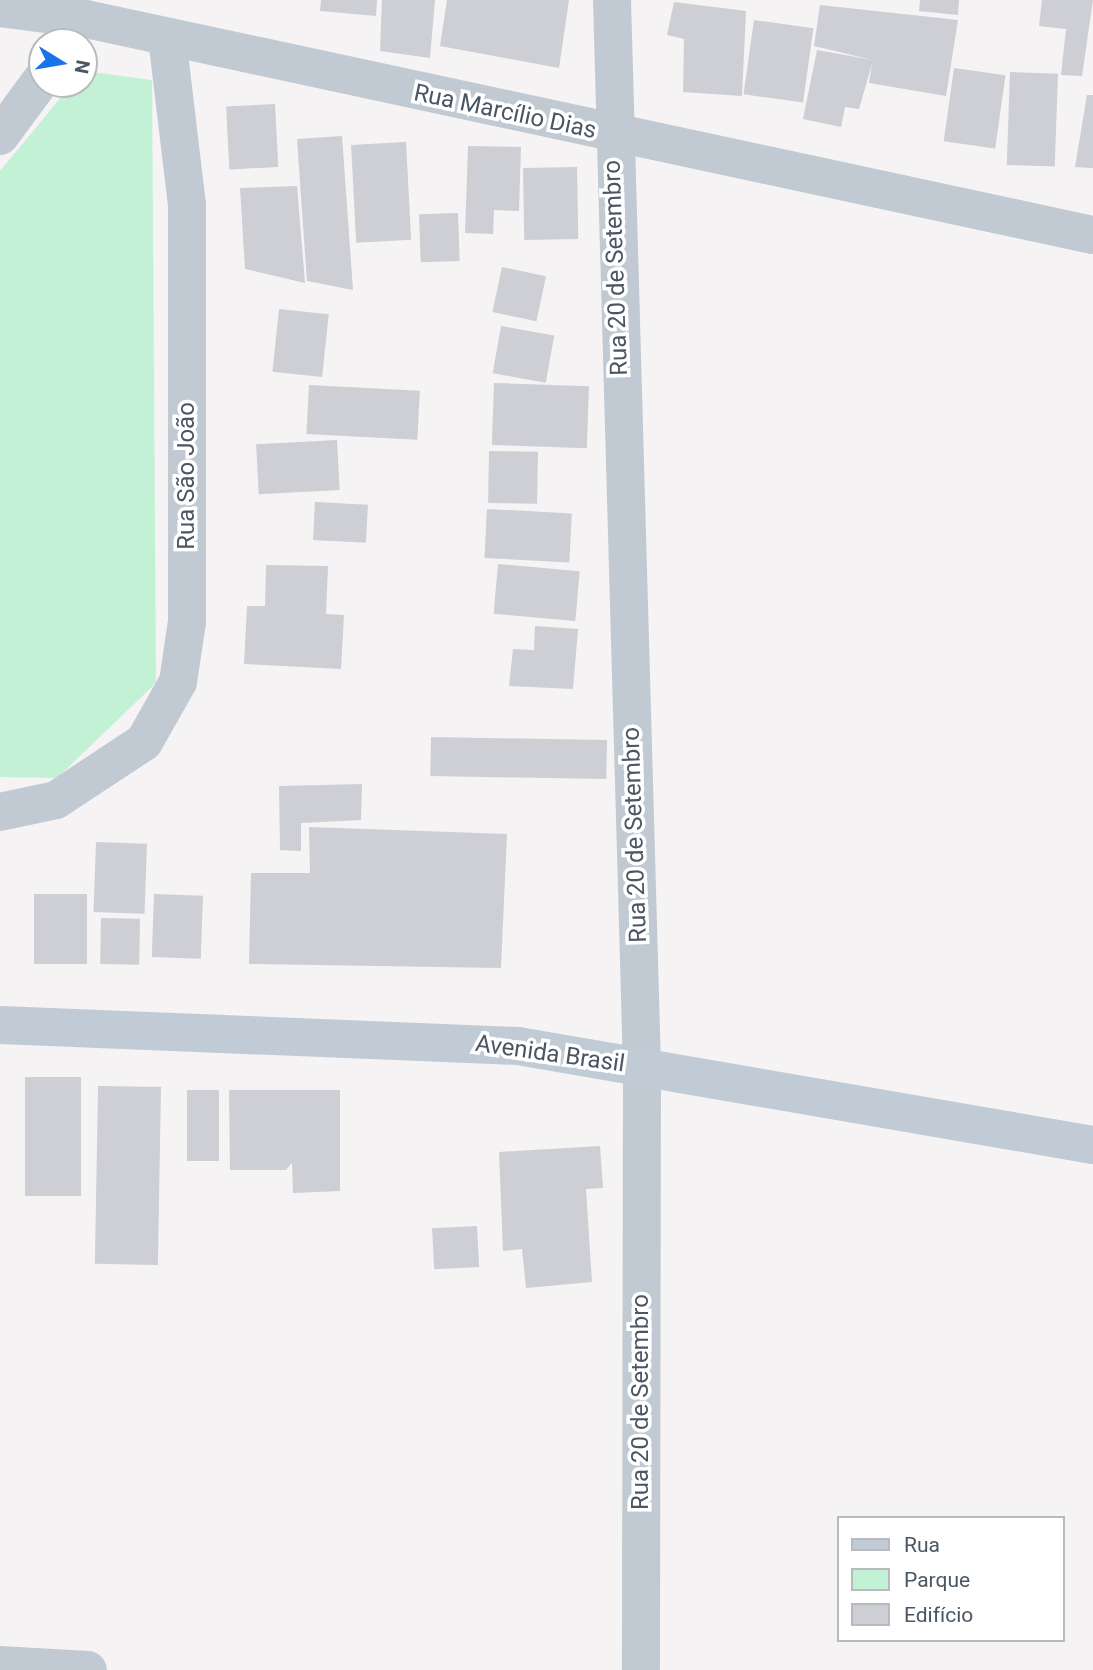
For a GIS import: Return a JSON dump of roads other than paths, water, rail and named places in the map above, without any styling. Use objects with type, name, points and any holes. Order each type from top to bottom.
[{"type":"main road","name":"Avenida Brasil","points":[[0,1025],[518,1046],[1093,1145]]},
{"type":"street","name":"Rua 20 de Setembro","points":[[612,0],[612,135],[642,1067],[640,1670]]},
{"type":"street","name":"Rua Marcílio Dias","points":[[0,8],[71,28]]},
{"type":"street","name":"Rua Marcílio Dias","points":[[98,32],[167,38],[612,135],[1093,235]]},
{"type":"street","name":"Rua São João","points":[[0,812],[56,800],[144,741],[178,682],[187,622],[187,205],[167,38]]},
{"type":"street","points":[[0,136],[28,98]]},
{"type":"street","points":[[0,1665],[88,1670]]}]
